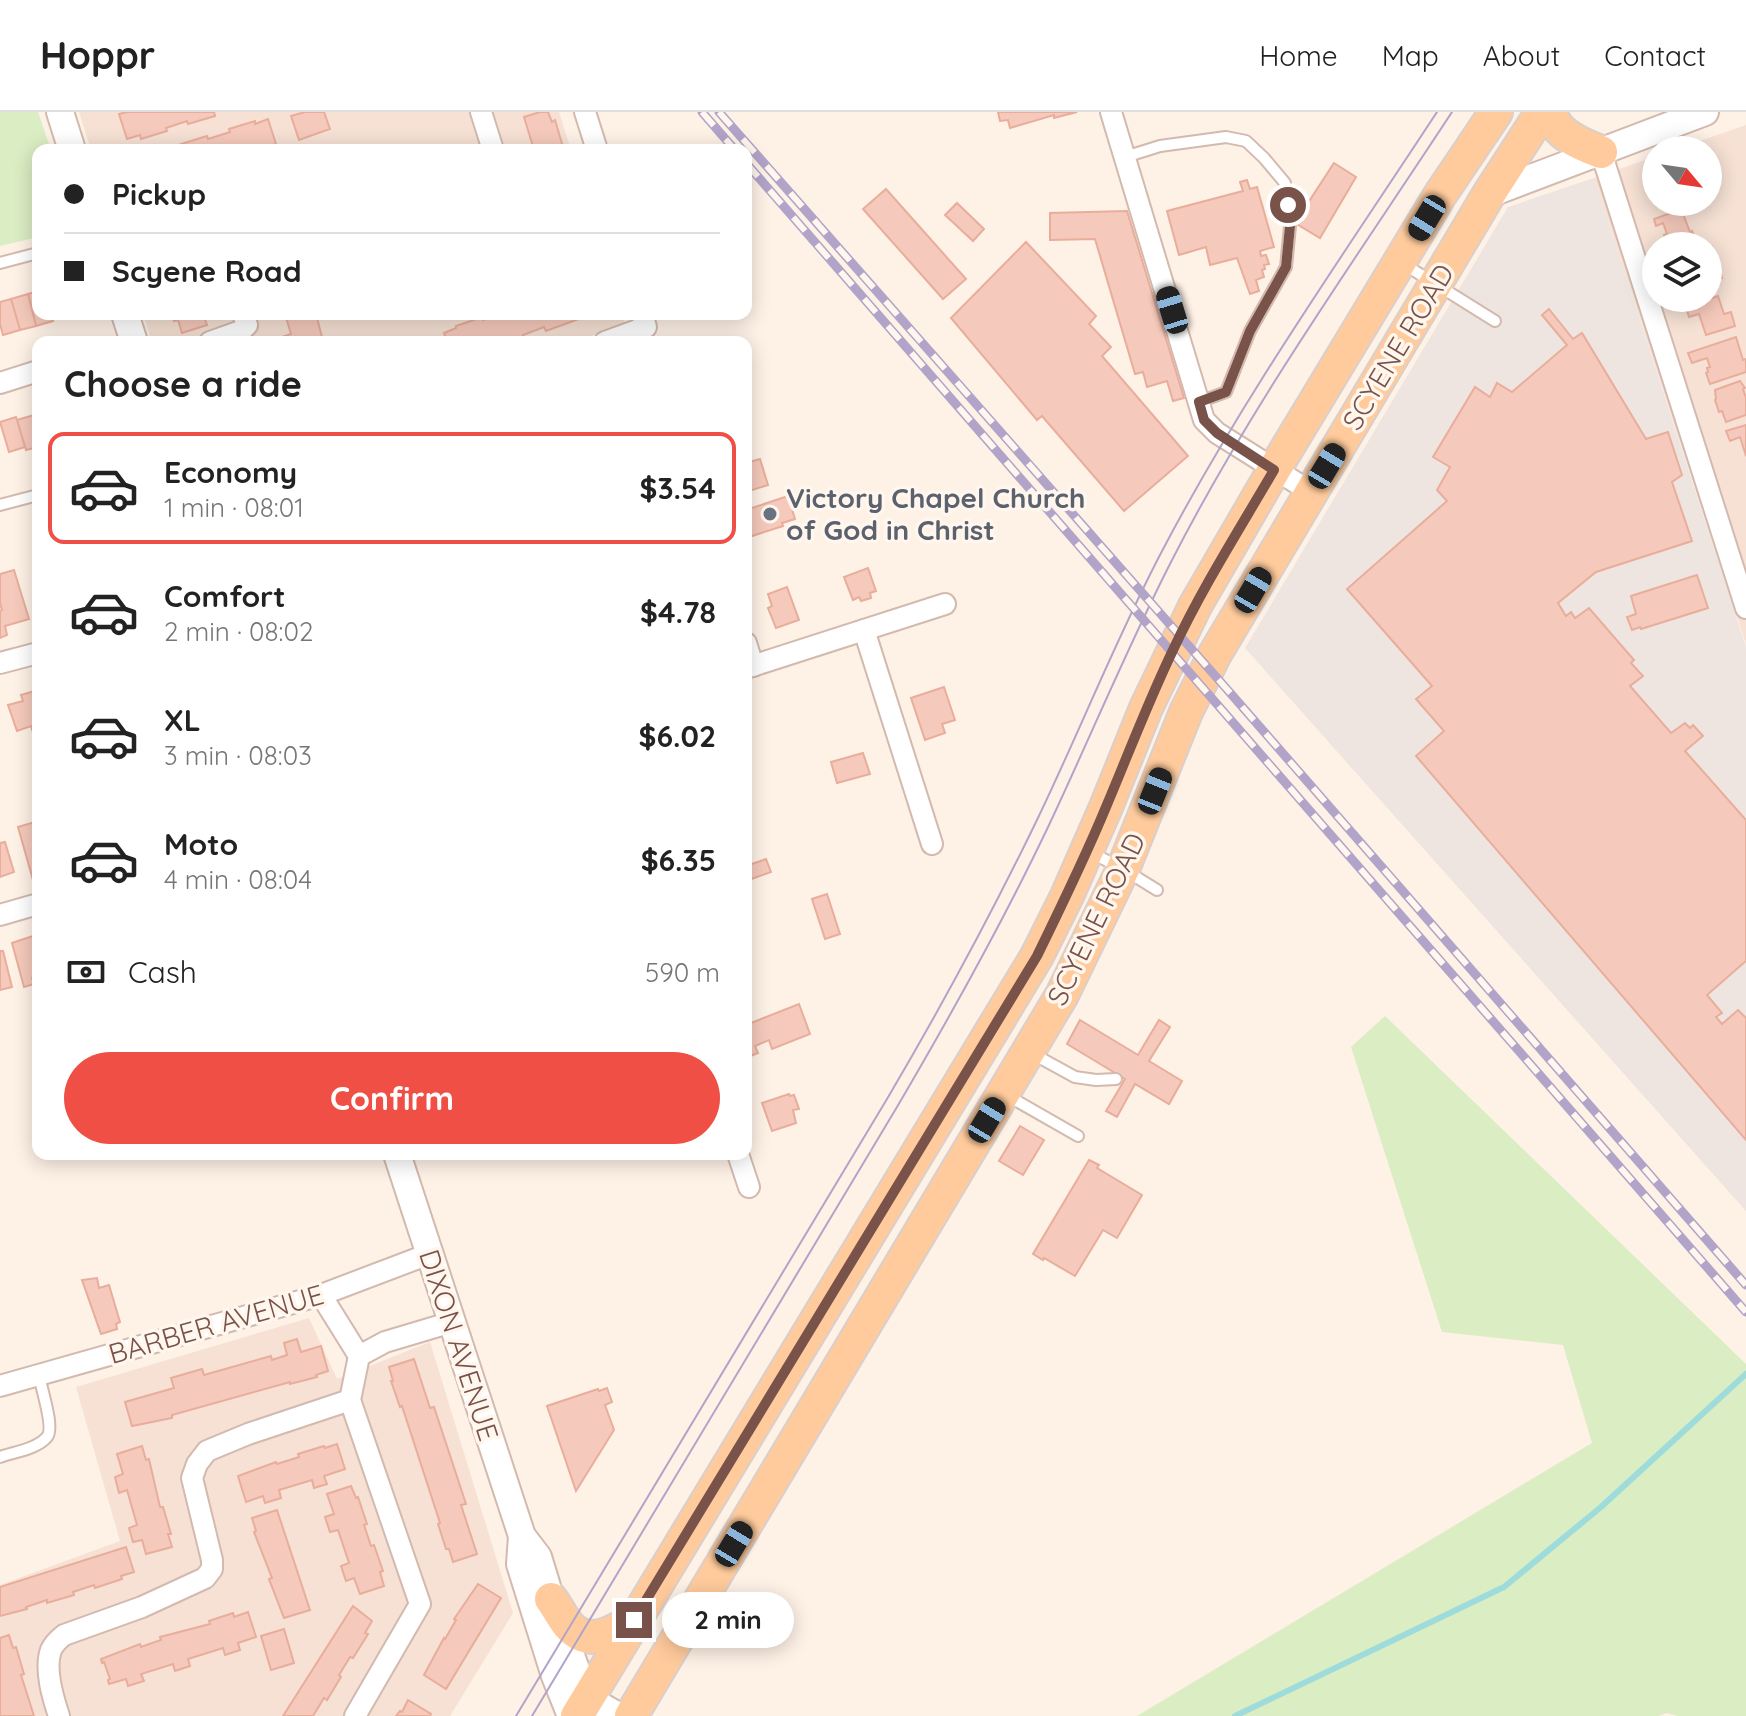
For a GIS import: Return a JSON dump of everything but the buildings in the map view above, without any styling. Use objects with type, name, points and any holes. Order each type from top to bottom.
[{"type":"main road","name":"SCYENE ROAD","points":[[578,1710],[1037,956],[1087,851],[1146,708],[1195,606],[1440,195],[1496,112]]},
{"type":"main road","name":"SCYENE ROAD","points":[[631,1716],[1062,995],[1123,869],[1186,712],[1215,654],[1489,194],[1542,112]]},
{"type":"main road","points":[[1551,112],[1553,123],[1570,138],[1601,152]]},
{"type":"main road","points":[[979,1051],[1016,1072]]},
{"type":"main road","points":[[551,1599],[570,1627],[588,1637],[609,1634],[634,1620]]},
{"type":"street","points":[[60,112],[70,144]]},
{"type":"street","points":[[481,112],[491,144]]},
{"type":"street","points":[[1111,112],[1204,420],[1217,433],[1311,492]]},
{"type":"street","points":[[1489,194],[1705,112]]},
{"type":"street","points":[[1601,152],[1746,608]]},
{"type":"street","points":[[227,336],[241,331],[247,325],[245,320]]},
{"type":"street","points":[[616,336],[644,321]]},
{"type":"street","points":[[0,383],[32,373]]},
{"type":"street","points":[[752,666],[945,604]]},
{"type":"street","points":[[864,630],[932,844]]},
{"type":"street","points":[[0,663],[32,655]]},
{"type":"street","points":[[0,915],[32,906]]},
{"type":"street","name":"DIXON AVENUE","points":[[399,1160],[522,1536],[538,1557],[563,1637],[578,1710]]},
{"type":"street","points":[[740,1160],[749,1187]]},
{"type":"street","name":"BARBER AVENUE","points":[[0,1386],[321,1295],[429,1254]]},
{"type":"street","points":[[321,1295],[359,1356],[350,1400],[420,1604],[355,1716]]},
{"type":"street","points":[[359,1356],[385,1342],[452,1322]]},
{"type":"street","points":[[59,1716],[49,1670],[50,1651],[55,1642],[64,1635],[142,1607],[205,1578],[212,1569],[192,1478],[197,1464],[207,1451],[350,1400]]},
{"type":"street","name":"DIXON AVENUE","points":[[522,1536],[520,1564],[555,1676],[578,1710]]},
{"type":"street","points":[[578,1710],[618,1716]]},
{"type":"lane","points":[[1125,157],[1160,146],[1226,137],[1246,141],[1285,183],[1290,226],[1286,267],[1250,331],[1226,392],[1199,402]]},
{"type":"lane","points":[[0,263],[32,255]]},
{"type":"lane","points":[[1400,262],[1495,321]]},
{"type":"lane","points":[[0,505],[32,497]]},
{"type":"lane","points":[[1087,851],[1157,890]]},
{"type":"lane","points":[[1016,1072],[1116,1079]]},
{"type":"lane","points":[[1016,1072],[1078,1136]]},
{"type":"lane","points":[[0,1457],[31,1447],[47,1437],[50,1428],[39,1375]]},
{"type":"shaded area","points":[[79,112],[559,112],[569,144],[89,144]]},
{"type":"shaded area","points":[[1746,125],[1746,644],[1594,178],[1642,161],[1642,216],[1722,216],[1722,136],[1714,136]]},
{"type":"shaded area","points":[[1594,178],[1746,647],[1746,1211],[1245,648],[1508,207]]},
{"type":"shaded area","points":[[145,320],[624,320],[625,324],[591,336],[150,336]]},
{"type":"shaded area","points":[[309,1318],[337,1379],[430,1342],[513,1613],[450,1716],[0,1716],[0,1585],[120,1541],[76,1387]]},
{"type":"green space","points":[[0,112],[38,112],[49,144],[32,144],[32,238],[0,246]]},
{"type":"green space","points":[[1385,1016],[1746,1364],[1746,1716],[1678,1716],[1666,1713],[1659,1716],[1137,1716],[1592,1443],[1563,1345],[1442,1332],[1351,1047]]},
{"type":"waterway","points":[[1235,1716],[1504,1587],[1601,1507],[1746,1374]]},
{"type":"tram line","points":[[516,1716],[887,1099],[945,997],[1019,857],[1128,620],[1192,496],[1293,330],[1437,112]]},
{"type":"tram line","points":[[532,1716],[957,1003],[1031,861],[1171,562],[1235,446],[1452,112]]},
{"type":"railway","points":[[702,112],[730,144]]},
{"type":"railway","points":[[719,112],[747,144]]},
{"type":"railway","points":[[752,150],[1746,1285]]},
{"type":"railway","points":[[752,170],[1746,1312]]},
{"type":"place","name":"Victory Chapel Church of God in Christ","points":[[770,514]]},
{"type":"route","points":[[634,1620],[1037,956],[1067,896],[1146,708],[1180,636],[1274,470],[1217,433],[1204,420],[1199,402],[1226,392],[1250,331],[1286,267],[1290,226],[1288,205]]}]
